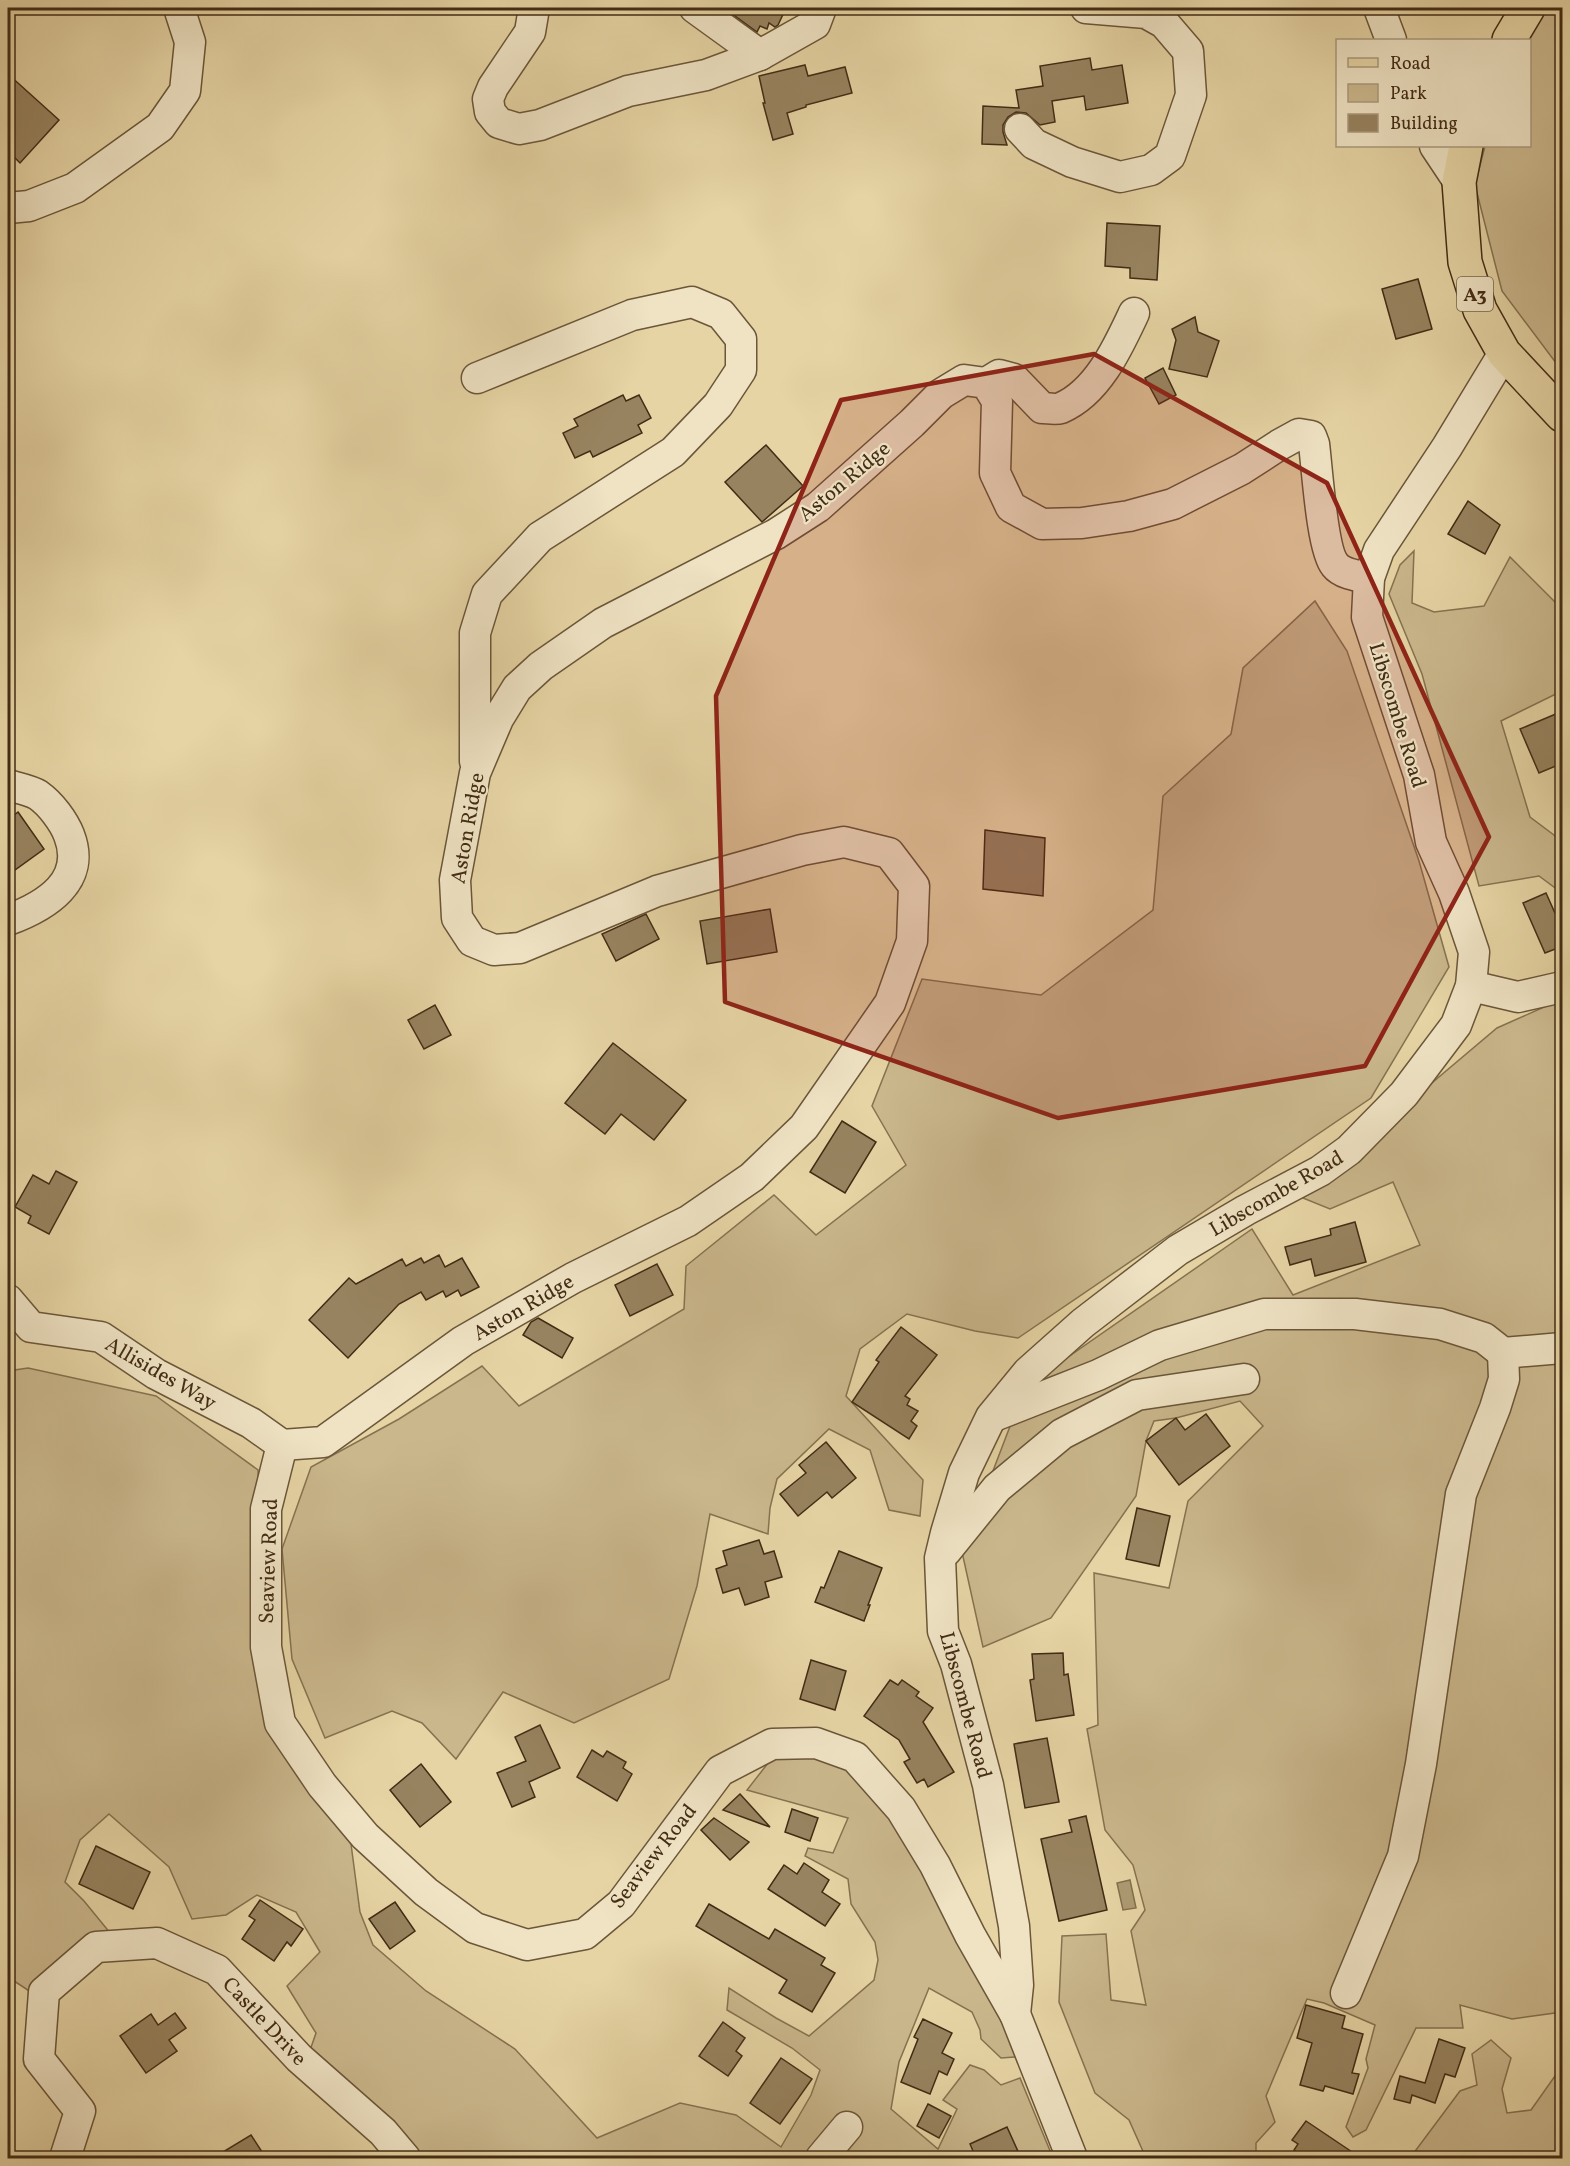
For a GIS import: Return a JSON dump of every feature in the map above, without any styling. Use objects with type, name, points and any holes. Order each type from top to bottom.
[{"type":"main road","points":[[1510,39],[1528,8]]},
{"type":"main road","name":"A3","points":[[1466,147],[1459,182],[1465,262],[1480,310],[1504,353],[1563,415]]},
{"type":"street","points":[[8,208],[29,206],[75,188],[160,127],[184,91],[190,42],[179,8]]},
{"type":"street","points":[[534,8],[530,32],[493,87],[488,99],[490,112],[499,123],[519,129],[540,125],[628,91],[706,75],[760,55],[815,24],[821,8]]},
{"type":"street","points":[[696,8],[760,55]]},
{"type":"street","points":[[1020,129],[1034,144],[1072,162],[1120,177],[1151,170],[1170,156],[1191,94],[1188,51],[1164,23],[1146,13],[1086,8]]},
{"type":"street","points":[[1380,8],[1391,39]]},
{"type":"street","points":[[1436,147],[1459,182]]},
{"type":"street","points":[[475,773],[475,633],[487,594],[540,537],[674,452],[718,405],[741,370],[741,339],[721,314],[692,302],[632,315],[477,378]]},
{"type":"street","name":"Aston Ridge","points":[[282,1445],[323,1442],[463,1341],[573,1278],[688,1221],[752,1177],[804,1127],[890,1004],[912,941],[914,886],[889,853],[844,842],[802,850],[657,891],[520,948],[494,950],[472,941],[457,918],[455,880],[475,773],[498,719],[517,688],[541,666],[603,623],[776,534],[818,507],[941,394],[964,380],[986,383],[999,375],[1014,379],[1042,408],[1059,409],[1095,382],[1119,345],[1134,313]]},
{"type":"street","name":"Libscombe Road","points":[[1015,2014],[1018,1985],[1014,1926],[988,1785],[956,1664],[943,1631],[940,1558],[946,1533],[964,1473],[991,1417],[1028,1372],[1083,1323],[1178,1250],[1246,1210],[1320,1171],[1349,1150],[1404,1094],[1456,1025],[1471,986],[1474,952],[1454,893],[1431,842],[1419,775],[1367,617],[1369,578],[1379,550],[1447,447],[1504,353]]},
{"type":"street","points":[[986,383],[997,401],[995,473],[1011,507],[1042,524],[1082,523],[1129,516],[1173,504],[1242,470],[1299,434],[1311,436],[1314,444],[1323,522],[1334,564],[1344,572],[1369,578]]},
{"type":"street","points":[[8,785],[38,795],[63,821],[74,849],[72,873],[57,893],[31,911],[8,920]]},
{"type":"street","points":[[1471,986],[1518,997],[1563,987]]},
{"type":"street","name":"Allisides Way","points":[[8,1300],[31,1327],[101,1337],[156,1374],[251,1424],[282,1445]]},
{"type":"street","points":[[991,1417],[1098,1374],[1160,1345],[1264,1314],[1355,1314],[1440,1324],[1484,1338],[1503,1353],[1563,1348]]},
{"type":"street","points":[[1346,1994],[1402,1856],[1421,1764],[1461,1494],[1504,1379],[1503,1353]]},
{"type":"street","points":[[940,1558],[997,1488],[1062,1434],[1137,1395],[1244,1379]]},
{"type":"street","name":"Seaview Road","points":[[282,1445],[266,1509],[266,1647],[280,1723],[322,1785],[365,1836],[426,1892],[475,1928],[527,1945],[585,1934],[621,1904],[720,1771],[772,1744],[816,1743],[855,1757],[901,1809],[935,1865],[970,1935],[1015,2014],[1072,2158]]},
{"type":"street","name":"Castle Drive","points":[[64,2158],[80,2111],[39,2059],[44,1992],[96,1947],[157,1943],[217,1970],[298,2058],[383,2132],[405,2158]]},
{"type":"street","points":[[821,2158],[848,2127]]},
{"type":"highlighted area","points":[[1094,354],[1327,483],[1489,837],[1365,1066],[1058,1118],[725,1002],[716,696],[841,400]]},
{"type":"green space","points":[[1540,8],[1562,8],[1562,371],[1502,291],[1475,185],[1485,147],[1531,147],[1531,39],[1523,39]]},
{"type":"green space","points":[[1414,551],[1412,603],[1434,612],[1484,606],[1510,557],[1562,609],[1562,691],[1501,721],[1530,817],[1562,841],[1562,893],[1539,876],[1479,886],[1422,674],[1389,594],[1400,565]]},
{"type":"green space","points":[[1315,601],[1347,651],[1419,861],[1449,967],[1371,1098],[1018,1338],[975,1331],[907,1314],[860,1349],[846,1396],[923,1480],[920,1516],[889,1510],[870,1450],[829,1429],[777,1479],[770,1508],[768,1534],[710,1514],[697,1586],[669,1679],[574,1723],[503,1692],[456,1759],[422,1723],[392,1711],[325,1738],[292,1659],[282,1549],[311,1467],[399,1419],[482,1366],[519,1406],[684,1309],[686,1266],[774,1195],[816,1235],[906,1165],[872,1106],[922,979],[1041,995],[1153,910],[1163,796],[1231,734],[1243,668]]},
{"type":"green space","points":[[1562,999],[1562,2012],[1512,2019],[1460,2005],[1463,2028],[1416,2028],[1366,2130],[1353,2137],[1346,2127],[1368,2068],[1366,2059],[1375,2025],[1324,2003],[1307,1999],[1266,2096],[1275,2122],[1256,2143],[1256,2158],[1146,2158],[1129,2120],[1095,2093],[1059,2002],[1062,1936],[1106,1934],[1111,2000],[1146,2005],[1131,1931],[1145,1910],[1133,1865],[1105,1830],[1087,1729],[1098,1725],[1094,1573],[1169,1588],[1188,1501],[1263,1426],[1240,1401],[1176,1418],[1154,1421],[1146,1441],[1136,1496],[1051,1618],[983,1647],[962,1552],[1025,1387],[1252,1229],[1293,1295],[1420,1245],[1393,1182],[1330,1209],[1298,1196],[1497,1028]]},
{"type":"green space","points":[[28,1368],[156,1396],[258,1470],[262,1648],[308,1790],[351,1844],[360,1912],[373,1945],[426,1991],[515,2049],[597,2138],[680,2103],[736,2115],[781,2147],[811,2095],[820,2070],[792,2048],[727,2010],[729,1988],[809,2036],[874,1980],[878,1960],[875,1942],[851,1904],[848,1879],[805,1856],[808,1848],[833,1853],[848,1818],[747,1790],[772,1758],[832,1751],[881,1789],[1028,2056],[1001,2058],[981,2039],[980,2030],[972,2012],[929,1988],[899,2062],[891,2109],[938,2149],[957,2109],[943,2100],[970,2065],[984,2070],[1001,2085],[1020,2078],[1053,2158],[415,2158],[308,2056],[316,2033],[287,1986],[320,1952],[296,1912],[257,1895],[226,1915],[192,1919],[169,1867],[109,1814],[80,1840],[65,1882],[111,1934],[111,1953],[73,1978],[52,2006],[8,1977],[8,1551],[10,1532],[8,1522],[8,1371]]},
{"type":"green space","points":[[1491,2040],[1511,2058],[1502,2089],[1507,2113],[1531,2110],[1562,2066],[1562,2158],[1410,2158],[1460,2091],[1477,2085],[1472,2054]]},
{"type":"shaded area","points":[[1130,1880],[1136,1908],[1123,1910],[1117,1883]]},
{"type":"building","points":[[734,8],[786,8],[778,25],[775,27],[769,23],[767,29],[760,26],[757,32],[731,13]]},
{"type":"building","points":[[1090,58],[1092,70],[1122,65],[1128,103],[1086,110],[1084,96],[1052,101],[1055,122],[1040,125],[1026,113],[1016,112],[1008,117],[1003,125],[1007,145],[982,144],[983,106],[1019,108],[1016,90],[1043,86],[1040,66]]},
{"type":"building","points":[[805,65],[808,76],[845,67],[852,93],[806,105],[806,107],[787,113],[793,134],[773,140],[763,103],[765,103],[759,76]]},
{"type":"building","points":[[8,74],[59,120],[20,163],[8,151]]},
{"type":"building","points":[[1107,223],[1160,226],[1157,280],[1130,278],[1130,268],[1105,266]]},
{"type":"building","points":[[1418,279],[1432,329],[1396,339],[1382,289]]},
{"type":"building","points":[[1195,317],[1198,332],[1219,341],[1207,377],[1169,369],[1176,340],[1172,329]]},
{"type":"building","points":[[1163,368],[1176,395],[1159,404],[1145,378]]},
{"type":"building","points":[[623,395],[626,401],[639,395],[651,418],[638,425],[642,433],[593,457],[590,451],[575,458],[563,433],[578,426],[574,419]]},
{"type":"building","points":[[766,445],[803,486],[762,522],[725,482]]},
{"type":"building","points":[[1468,501],[1500,525],[1485,554],[1448,534]]},
{"type":"building","points":[[1563,711],[1563,763],[1539,773],[1520,729]]},
{"type":"building","points":[[18,812],[44,849],[8,875],[8,820]]},
{"type":"building","points":[[985,830],[1045,838],[1043,896],[983,889]]},
{"type":"building","points":[[1546,893],[1555,913],[1563,910],[1563,946],[1545,953],[1523,903]]},
{"type":"building","points":[[770,909],[777,952],[707,964],[700,921]]},
{"type":"building","points":[[646,914],[659,939],[616,961],[602,934]]},
{"type":"building","points":[[435,1005],[451,1035],[424,1049],[408,1020]]},
{"type":"building","points":[[613,1043],[686,1100],[654,1140],[621,1114],[605,1134],[565,1103]]},
{"type":"building","points":[[842,1121],[876,1142],[845,1193],[810,1172]]},
{"type":"building","points":[[56,1171],[77,1182],[49,1234],[28,1223],[31,1216],[15,1207],[33,1175],[49,1184]]},
{"type":"building","points":[[1355,1222],[1366,1262],[1315,1276],[1311,1259],[1290,1265],[1285,1247],[1331,1235],[1330,1229]]},
{"type":"building","points":[[439,1255],[445,1267],[462,1258],[479,1287],[461,1296],[458,1290],[446,1297],[443,1291],[426,1300],[421,1292],[399,1304],[348,1358],[309,1320],[349,1278],[356,1284],[402,1259],[406,1266],[421,1258],[424,1263]]},
{"type":"building","points":[[657,1264],[673,1295],[630,1316],[615,1285]]},
{"type":"building","points":[[538,1318],[573,1338],[562,1358],[523,1335],[531,1322]]},
{"type":"building","points":[[901,1327],[937,1355],[905,1396],[910,1399],[907,1405],[918,1411],[911,1421],[917,1426],[909,1439],[852,1402],[879,1362],[876,1360]]},
{"type":"building","points":[[1206,1414],[1230,1446],[1179,1485],[1146,1441],[1176,1418],[1185,1430]]},
{"type":"building","points":[[826,1442],[856,1478],[832,1498],[827,1492],[798,1516],[780,1494],[806,1473],[799,1465]]},
{"type":"building","points":[[1137,1508],[1170,1516],[1159,1566],[1126,1559]]},
{"type":"building","points":[[759,1540],[764,1554],[774,1551],[782,1577],[765,1582],[769,1597],[745,1605],[739,1588],[723,1593],[716,1569],[727,1565],[723,1551]]},
{"type":"building","points":[[839,1551],[882,1568],[864,1621],[815,1602],[821,1587],[824,1588]]},
{"type":"building","points":[[1063,1653],[1064,1675],[1068,1674],[1074,1715],[1036,1721],[1030,1680],[1034,1679],[1032,1654]]},
{"type":"building","points":[[811,1660],[846,1671],[835,1710],[800,1699]]},
{"type":"building","points":[[890,1680],[898,1685],[902,1680],[919,1692],[916,1696],[933,1708],[923,1722],[954,1772],[928,1787],[924,1779],[917,1783],[904,1762],[910,1759],[899,1740],[864,1716]]},
{"type":"building","points":[[540,1725],[560,1768],[529,1782],[535,1797],[512,1807],[497,1773],[526,1761],[515,1737]]},
{"type":"building","points":[[1047,1738],[1059,1802],[1025,1808],[1014,1744]]},
{"type":"building","points":[[592,1750],[603,1757],[607,1751],[626,1762],[623,1768],[632,1774],[617,1801],[577,1777]]},
{"type":"building","points":[[421,1764],[451,1802],[420,1827],[390,1790]]},
{"type":"building","points":[[740,1794],[770,1827],[723,1810]]},
{"type":"building","points":[[792,1809],[818,1818],[810,1841],[785,1832]]},
{"type":"building","points":[[1086,1816],[1107,1910],[1059,1921],[1041,1839],[1072,1832],[1069,1820]]},
{"type":"building","points":[[714,1818],[749,1842],[730,1860],[701,1830]]},
{"type":"building","points":[[96,1846],[150,1872],[133,1909],[79,1884]]},
{"type":"building","points":[[804,1863],[829,1880],[822,1892],[840,1904],[825,1926],[768,1889],[784,1865],[797,1874]]},
{"type":"building","points":[[260,1900],[303,1929],[291,1946],[287,1942],[274,1961],[242,1939],[255,1920],[249,1916]]},
{"type":"building","points":[[395,1902],[415,1931],[390,1949],[369,1919]]},
{"type":"building","points":[[709,1904],[769,1939],[775,1929],[825,1958],[821,1965],[835,1973],[812,2012],[779,1993],[787,1980],[696,1926]]},
{"type":"building","points":[[1306,2005],[1345,2016],[1342,2028],[1363,2034],[1352,2073],[1359,2074],[1353,2094],[1325,2086],[1323,2091],[1300,2085],[1312,2043],[1297,2038]]},
{"type":"building","points":[[175,2013],[186,2028],[169,2040],[177,2051],[146,2073],[120,2036],[151,2014],[158,2025]]},
{"type":"building","points":[[923,2019],[952,2033],[942,2053],[954,2059],[947,2075],[939,2071],[930,2094],[901,2082],[918,2039],[914,2037]]},
{"type":"building","points":[[723,2022],[745,2038],[736,2051],[742,2056],[728,2076],[699,2056]]},
{"type":"building","points":[[1439,2039],[1465,2048],[1455,2077],[1445,2074],[1435,2103],[1412,2095],[1410,2103],[1394,2099],[1400,2076],[1425,2083]]},
{"type":"building","points":[[781,2058],[812,2079],[780,2124],[750,2103]]},
{"type":"building","points":[[928,2104],[951,2116],[939,2138],[917,2126]]},
{"type":"building","points":[[1306,2121],[1361,2158],[1306,2158],[1294,2150],[1298,2144],[1292,2140]]},
{"type":"building","points":[[1007,2127],[1021,2158],[976,2158],[970,2144]]},
{"type":"building","points":[[251,2135],[266,2158],[213,2158]]}]
